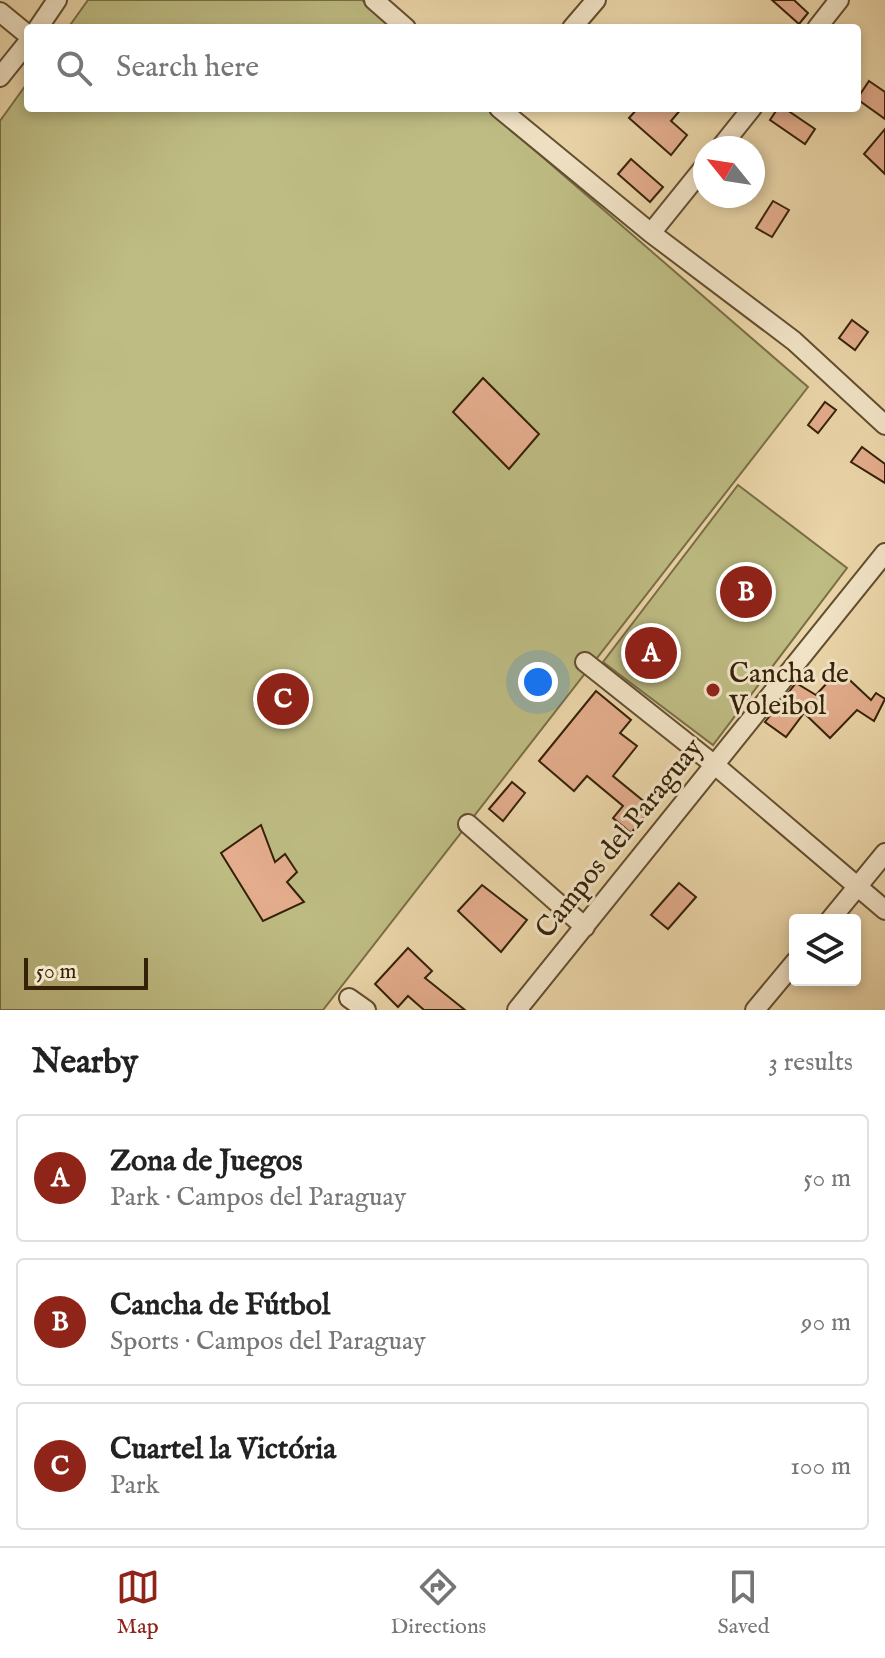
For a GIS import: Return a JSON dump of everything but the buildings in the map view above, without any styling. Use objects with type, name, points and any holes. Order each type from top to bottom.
[{"type":"street","points":[[41,24],[57,0]]},
{"type":"street","points":[[374,0],[401,24]]},
{"type":"street","points":[[575,24],[596,0]]},
{"type":"street","points":[[820,24],[839,0]]},
{"type":"street","points":[[0,12],[24,32]]},
{"type":"street","points":[[0,77],[24,47]]},
{"type":"street","points":[[506,112],[651,233],[794,341],[885,425]]},
{"type":"street","points":[[730,136],[749,112]]},
{"type":"street","points":[[651,233],[693,181]]},
{"type":"street","name":"Campos del Paraguay","points":[[517,1010],[885,553]]},
{"type":"street","points":[[585,662],[716,766],[885,910]]},
{"type":"street","points":[[468,824],[585,927]]},
{"type":"street","points":[[835,914],[885,853]]},
{"type":"street","points":[[755,1010],[789,969]]},
{"type":"street","points":[[349,998],[366,1010]]},
{"type":"shaded area","points":[[88,0],[362,0],[389,24],[71,24]]},
{"type":"shaded area","points":[[24,88],[24,112],[491,112],[808,387],[323,1010],[0,1010],[0,121]]},
{"type":"shaded area","points":[[738,485],[847,568],[713,745],[603,662]]},
{"type":"place","name":"Cancha de Fútbol","points":[[746,592]]},
{"type":"place","name":"Zona de Juegos","points":[[651,653]]},
{"type":"place","name":"Cancha de Voleibol","points":[[713,690]]},
{"type":"place","name":"Cuartel la Victória","points":[[283,699]]}]
